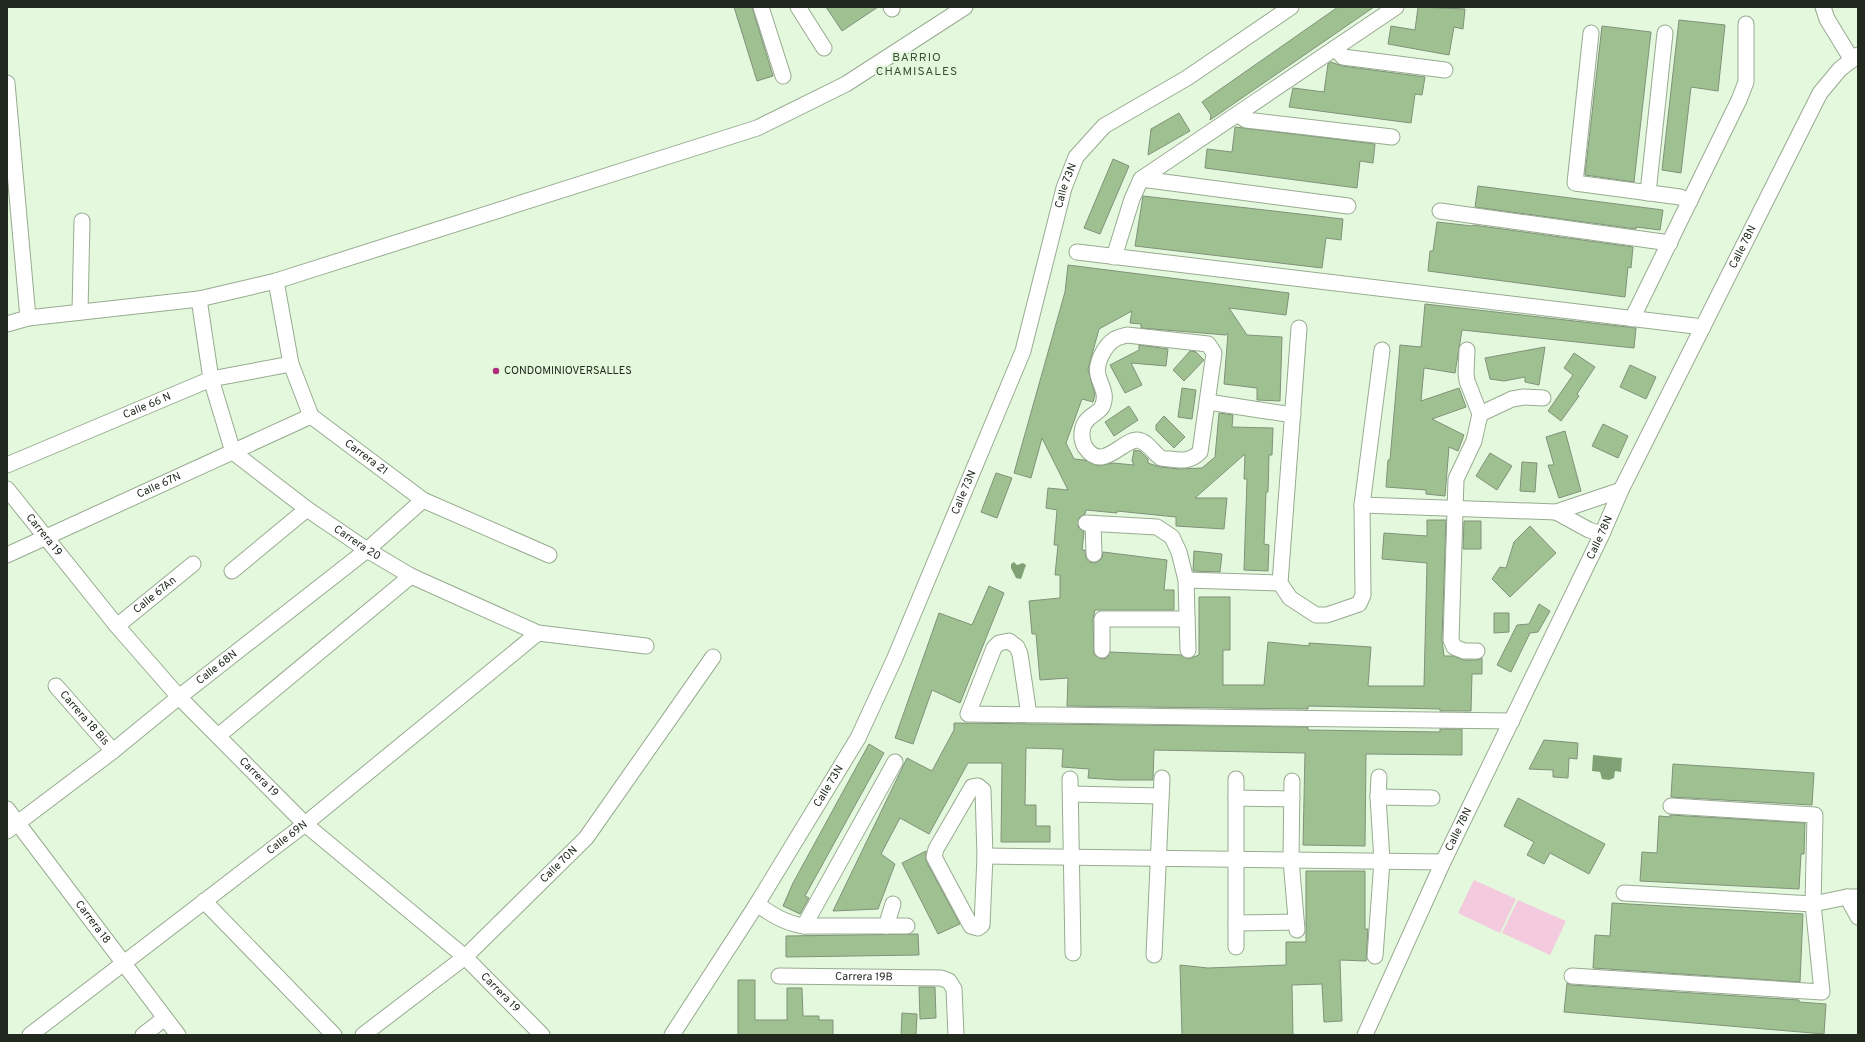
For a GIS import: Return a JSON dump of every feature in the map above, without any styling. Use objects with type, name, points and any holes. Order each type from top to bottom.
[{"type":"street","points":[[761,7],[783,76]]},
{"type":"street","points":[[798,7],[824,48]]},
{"type":"street","points":[[7,324],[28,318],[199,299],[276,281],[757,128],[846,84],[965,7]]},
{"type":"street","name":"Calle 73N","points":[[672,1035],[757,904],[858,738],[894,660],[1023,351],[1064,188],[1076,156],[1104,126],[1187,78],[1291,7]]},
{"type":"street","points":[[1114,257],[1132,199],[1141,179],[1396,7]]},
{"type":"street","points":[[1823,7],[1827,19],[1855,57]]},
{"type":"street","points":[[1632,319],[1739,100],[1746,82],[1746,24]]},
{"type":"street","points":[[1648,193],[1665,33]]},
{"type":"street","points":[[1590,34],[1574,183],[1680,197],[1690,201]]},
{"type":"street","points":[[1335,48],[1343,57],[1445,70]]},
{"type":"street","name":"Calle 78N","points":[[1365,1035],[1443,862],[1602,534],[1621,490],[1820,93],[1840,69],[1855,57]]},
{"type":"street","points":[[7,83],[28,318]]},
{"type":"street","points":[[1238,115],[1246,120],[1392,137]]},
{"type":"street","points":[[1141,179],[1348,206]]},
{"type":"street","points":[[1440,211],[1670,242]]},
{"type":"street","points":[[80,312],[82,221]]},
{"type":"street","points":[[1077,252],[1703,327]]},
{"type":"street","points":[[276,281],[291,364],[311,416]]},
{"type":"street","points":[[199,299],[211,379],[233,452]]},
{"type":"street","points":[[1299,328],[1280,583],[1290,598],[1316,615],[1327,615],[1359,604],[1364,595],[1362,505],[1382,350]]},
{"type":"street","points":[[1127,335],[1208,344],[1214,353],[1208,402],[1200,452],[1195,457],[1185,461],[1162,458],[1145,443],[1139,440],[1132,441],[1115,453],[1102,456],[1091,454],[1084,446],[1081,432],[1087,420],[1102,408],[1105,391],[1098,374],[1097,365],[1105,349],[1115,338],[1127,335]]},
{"type":"street","points":[[1467,350],[1467,381],[1480,414],[1474,442],[1456,479],[1451,640],[1454,647],[1464,651],[1478,651]]},
{"type":"street","name":"Calle 66 N","points":[[7,465],[211,379],[291,364]]},
{"type":"street","points":[[1480,414],[1512,399],[1524,396],[1543,398]]},
{"type":"street","points":[[1208,402],[1293,414]]},
{"type":"street","name":"Calle 67N","points":[[7,555],[311,416]]},
{"type":"street","name":"Carrera 21","points":[[311,416],[422,500],[549,554]]},
{"type":"street","name":"Carrera 20","points":[[233,452],[307,509],[367,550],[411,576],[538,633],[646,646]]},
{"type":"street","name":"Carrera 19","points":[[7,489],[117,626],[179,697],[305,824],[465,957],[542,1035]]},
{"type":"street","points":[[1362,505],[1556,512],[1621,490]]},
{"type":"street","name":"Calle 68N","points":[[12,827],[113,751],[179,697],[367,550],[422,500]]},
{"type":"street","points":[[232,571],[307,509]]},
{"type":"street","points":[[1556,512],[1589,530],[1602,534]]},
{"type":"street","points":[[1094,554],[1090,524],[1157,527],[1172,538],[1180,552],[1186,580],[1188,650]]},
{"type":"street","name":"Calle 67An","points":[[117,626],[193,564]]},
{"type":"street","points":[[218,736],[411,576]]},
{"type":"street","points":[[1186,580],[1280,583]]},
{"type":"street","points":[[1102,650],[1102,618],[1187,619]]},
{"type":"street","name":"Calle 69N","points":[[30,1035],[305,824],[538,633]]},
{"type":"street","points":[[1029,715],[1020,654],[1017,647],[1009,641],[998,643],[994,648],[968,714],[1029,715],[1512,721]]},
{"type":"street","name":"Calle 70N","points":[[363,1035],[465,957],[586,838],[713,657]]},
{"type":"street","name":"Carrera 18 Bis","points":[[56,686],[113,751]]},
{"type":"street","points":[[804,926],[895,762]]},
{"type":"street","points":[[1375,956],[1382,861],[1378,797],[1379,777]]},
{"type":"street","points":[[1154,955],[1160,857],[1162,778]]},
{"type":"street","points":[[1236,779],[1236,947]]},
{"type":"street","points":[[1236,923],[1297,926],[1291,860],[1292,780]]},
{"type":"street","points":[[978,786],[983,790],[985,856],[982,925],[978,928],[971,926],[934,857],[936,848],[972,787],[978,786]]},
{"type":"street","points":[[1073,953],[1071,786],[1161,796]]},
{"type":"street","points":[[1378,797],[1432,798]]},
{"type":"street","points":[[1236,798],[1292,799]]},
{"type":"street","points":[[1572,976],[1822,992],[1813,904],[1815,815],[1671,806]]},
{"type":"street","name":"Carrera 18","points":[[7,809],[12,827],[124,963],[178,1035]]},
{"type":"street","points":[[985,856],[1160,857],[1443,862]]},
{"type":"street","points":[[1858,886],[1853,897],[1858,918]]},
{"type":"street","points":[[1624,893],[1813,904],[1853,897]]},
{"type":"street","points":[[204,901],[334,1035]]},
{"type":"street","points":[[757,904],[776,918],[788,923],[804,926],[907,926]]},
{"type":"street","points":[[886,926],[894,904]]},
{"type":"street","name":"Carrera 19B","points":[[779,976],[941,978],[949,981],[954,989],[956,1035]]},
{"type":"street","points":[[143,1035],[165,1018]]},
{"type":"shaded area","points":[[1014,562],[1017,565],[1023,563],[1026,565],[1021,579],[1016,578],[1011,568],[1011,564]]},
{"type":"shaded area","points":[[1593,755],[1622,758],[1621,772],[1615,771],[1614,778],[1609,780],[1602,779],[1600,772],[1592,771]]},
{"type":"shaded area","points":[[1474,880],[1516,899],[1500,933],[1458,913]]},
{"type":"shaded area","points":[[1518,900],[1566,921],[1550,955],[1502,933]]},
{"type":"building","points":[[734,7],[752,7],[773,76],[757,81]]},
{"type":"building","points":[[826,7],[878,7],[842,31]]},
{"type":"building","points":[[1338,7],[1374,7],[1210,120],[1211,115],[1202,102]]},
{"type":"building","points":[[1418,7],[1465,9],[1463,29],[1454,27],[1449,55],[1388,44],[1391,26],[1415,30]]},
{"type":"building","points":[[1679,20],[1725,25],[1718,91],[1691,87],[1681,173],[1662,170]]},
{"type":"building","points":[[1602,26],[1651,32],[1634,182],[1585,175]]},
{"type":"building","points":[[1331,62],[1342,66],[1425,77],[1422,95],[1415,94],[1411,123],[1289,107],[1293,88],[1324,92],[1328,64]]},
{"type":"building","points":[[1179,113],[1190,131],[1148,155],[1151,129]]},
{"type":"building","points":[[1235,127],[1375,144],[1373,163],[1360,161],[1357,188],[1205,168],[1207,149],[1232,152]]},
{"type":"building","points":[[1113,159],[1129,166],[1100,234],[1084,228]]},
{"type":"building","points":[[1478,186],[1663,210],[1660,230],[1636,227],[1636,229],[1475,207]]},
{"type":"building","points":[[1143,196],[1343,219],[1341,240],[1326,238],[1322,268],[1135,246]]},
{"type":"building","points":[[1437,222],[1473,225],[1633,247],[1631,268],[1628,267],[1625,297],[1428,271],[1430,251],[1433,251]]},
{"type":"building","points":[[1068,265],[1289,293],[1286,315],[1229,308],[1247,335],[1282,337],[1280,401],[1257,400],[1257,388],[1224,384],[1228,333],[1226,335],[1141,328],[1141,324],[1130,323],[1132,311],[1099,329],[1088,369],[1095,395],[1093,402],[1082,399],[1066,443],[1074,459],[1084,460],[1099,466],[1113,463],[1134,465],[1132,461],[1134,450],[1140,451],[1148,459],[1148,463],[1160,467],[1179,469],[1202,468],[1215,457],[1219,413],[1233,415],[1232,427],[1273,428],[1272,455],[1269,455],[1268,492],[1266,492],[1264,544],[1269,545],[1268,571],[1244,570],[1247,479],[1244,479],[1245,454],[1195,498],[1227,498],[1224,529],[1176,526],[1176,517],[1117,511],[1117,513],[1086,510],[1085,514],[1079,518],[1078,527],[1084,532],[1082,550],[1085,550],[1086,558],[1089,562],[1094,563],[1099,561],[1102,558],[1103,552],[1167,560],[1164,590],[1174,590],[1174,610],[1095,610],[1093,619],[1094,655],[1102,659],[1107,658],[1110,652],[1181,655],[1188,659],[1199,655],[1199,597],[1230,597],[1230,650],[1223,650],[1223,685],[1264,685],[1268,642],[1309,646],[1309,643],[1371,647],[1368,686],[1424,686],[1427,563],[1382,559],[1384,533],[1427,536],[1427,520],[1446,520],[1442,640],[1444,656],[1453,656],[1464,660],[1477,660],[1482,658],[1482,674],[1472,674],[1471,711],[1308,706],[1308,709],[1067,706],[1068,678],[1040,680],[1036,634],[1032,634],[1029,601],[1060,598],[1060,575],[1055,575],[1058,545],[1054,545],[1057,510],[1046,508],[1048,488],[1068,490],[1042,438],[1031,478],[1014,473],[1065,292]]},
{"type":"building","points":[[1425,304],[1636,328],[1634,348],[1462,330],[1455,373],[1424,368],[1421,401],[1459,388],[1466,407],[1432,419],[1464,435],[1458,451],[1449,447],[1445,496],[1426,494],[1426,490],[1386,487],[1388,460],[1390,460],[1400,345],[1421,347]]},
{"type":"building","points":[[1139,345],[1168,349],[1166,366],[1131,363],[1142,385],[1125,393],[1110,365],[1139,350]]},
{"type":"building","points":[[1545,347],[1539,385],[1525,382],[1525,377],[1504,381],[1490,379],[1485,358]]},
{"type":"building","points":[[1190,351],[1196,352],[1204,360],[1184,381],[1173,370]]},
{"type":"building","points":[[1574,353],[1595,367],[1577,394],[1579,396],[1561,421],[1548,411],[1573,375],[1564,368]]},
{"type":"building","points":[[1630,365],[1656,377],[1646,399],[1620,387]]},
{"type":"building","points":[[1182,388],[1196,390],[1192,419],[1178,417]]},
{"type":"building","points":[[1129,406],[1138,420],[1114,436],[1105,422]]},
{"type":"building","points":[[1164,416],[1185,437],[1174,448],[1156,430],[1156,425]]},
{"type":"building","points":[[1603,424],[1628,436],[1618,458],[1592,446]]},
{"type":"building","points":[[1565,431],[1581,491],[1559,498],[1548,465],[1554,465],[1546,437]]},
{"type":"building","points":[[1490,453],[1512,466],[1497,490],[1476,476]]},
{"type":"building","points":[[1522,462],[1537,463],[1535,492],[1520,491]]},
{"type":"building","points":[[996,473],[1012,478],[997,518],[981,512]]},
{"type":"building","points":[[1464,521],[1481,521],[1481,549],[1463,549]]},
{"type":"building","points":[[1530,526],[1556,553],[1510,597],[1492,579],[1500,567],[1506,568],[1514,542]]},
{"type":"building","points":[[1194,551],[1222,554],[1220,572],[1193,571]]},
{"type":"building","points":[[989,586],[1004,593],[960,703],[932,690],[913,744],[895,738],[939,613],[972,625]]},
{"type":"building","points":[[1539,604],[1550,611],[1538,632],[1530,633],[1511,672],[1497,665],[1517,625],[1529,624]]},
{"type":"building","points":[[1494,613],[1509,613],[1509,632],[1494,633]]},
{"type":"building","points":[[954,723],[1308,727],[1308,730],[1440,732],[1440,729],[1462,729],[1462,755],[1366,754],[1365,846],[1303,845],[1305,753],[1154,750],[1153,780],[1118,780],[1088,778],[1089,769],[1062,767],[1063,749],[1026,748],[1025,805],[1036,805],[1036,826],[1050,826],[1050,842],[1001,842],[1002,763],[968,763],[929,834],[900,818],[881,854],[895,864],[878,909],[833,911],[907,758],[932,771],[954,730]]},
{"type":"building","points":[[1544,740],[1578,743],[1577,759],[1569,758],[1568,778],[1553,777],[1553,770],[1529,769]]},
{"type":"building","points":[[869,744],[884,753],[805,896],[809,898],[800,914],[783,906],[793,883]]},
{"type":"building","points":[[1673,764],[1814,773],[1812,805],[1671,797]]},
{"type":"building","points":[[1518,798],[1605,844],[1589,874],[1550,853],[1544,864],[1527,855],[1534,842],[1504,826]]},
{"type":"building","points":[[1670,815],[1805,823],[1804,854],[1801,854],[1799,889],[1640,881],[1642,852],[1657,853],[1659,816],[1670,817]]},
{"type":"building","points":[[926,851],[926,861],[960,924],[938,934],[902,863]]},
{"type":"building","points":[[1306,871],[1365,871],[1365,929],[1368,929],[1366,961],[1340,960],[1342,1021],[1324,1022],[1322,984],[1292,985],[1293,1035],[1182,1035],[1180,965],[1208,968],[1286,965],[1286,942],[1306,942]]},
{"type":"building","points":[[1612,903],[1803,914],[1800,982],[1593,968],[1595,935],[1610,936]]},
{"type":"building","points":[[918,934],[919,955],[786,957],[786,936]]},
{"type":"building","points":[[738,980],[755,980],[755,1020],[787,1020],[787,988],[802,988],[803,1016],[819,1016],[819,1020],[833,1020],[833,1035],[738,1035]]},
{"type":"building","points":[[1567,983],[1571,985],[1799,1000],[1799,1002],[1826,1004],[1824,1034],[1564,1012]]},
{"type":"building","points":[[919,987],[935,987],[936,1018],[920,1019]]},
{"type":"building","points":[[902,1013],[917,1014],[916,1035],[901,1035]]},
{"type":"place","name":"CONDOMINIOVERSALLES","points":[[496,371]]},
{"type":"district","name":"BARRIO CHAMISALES","points":[[917,65]]}]
